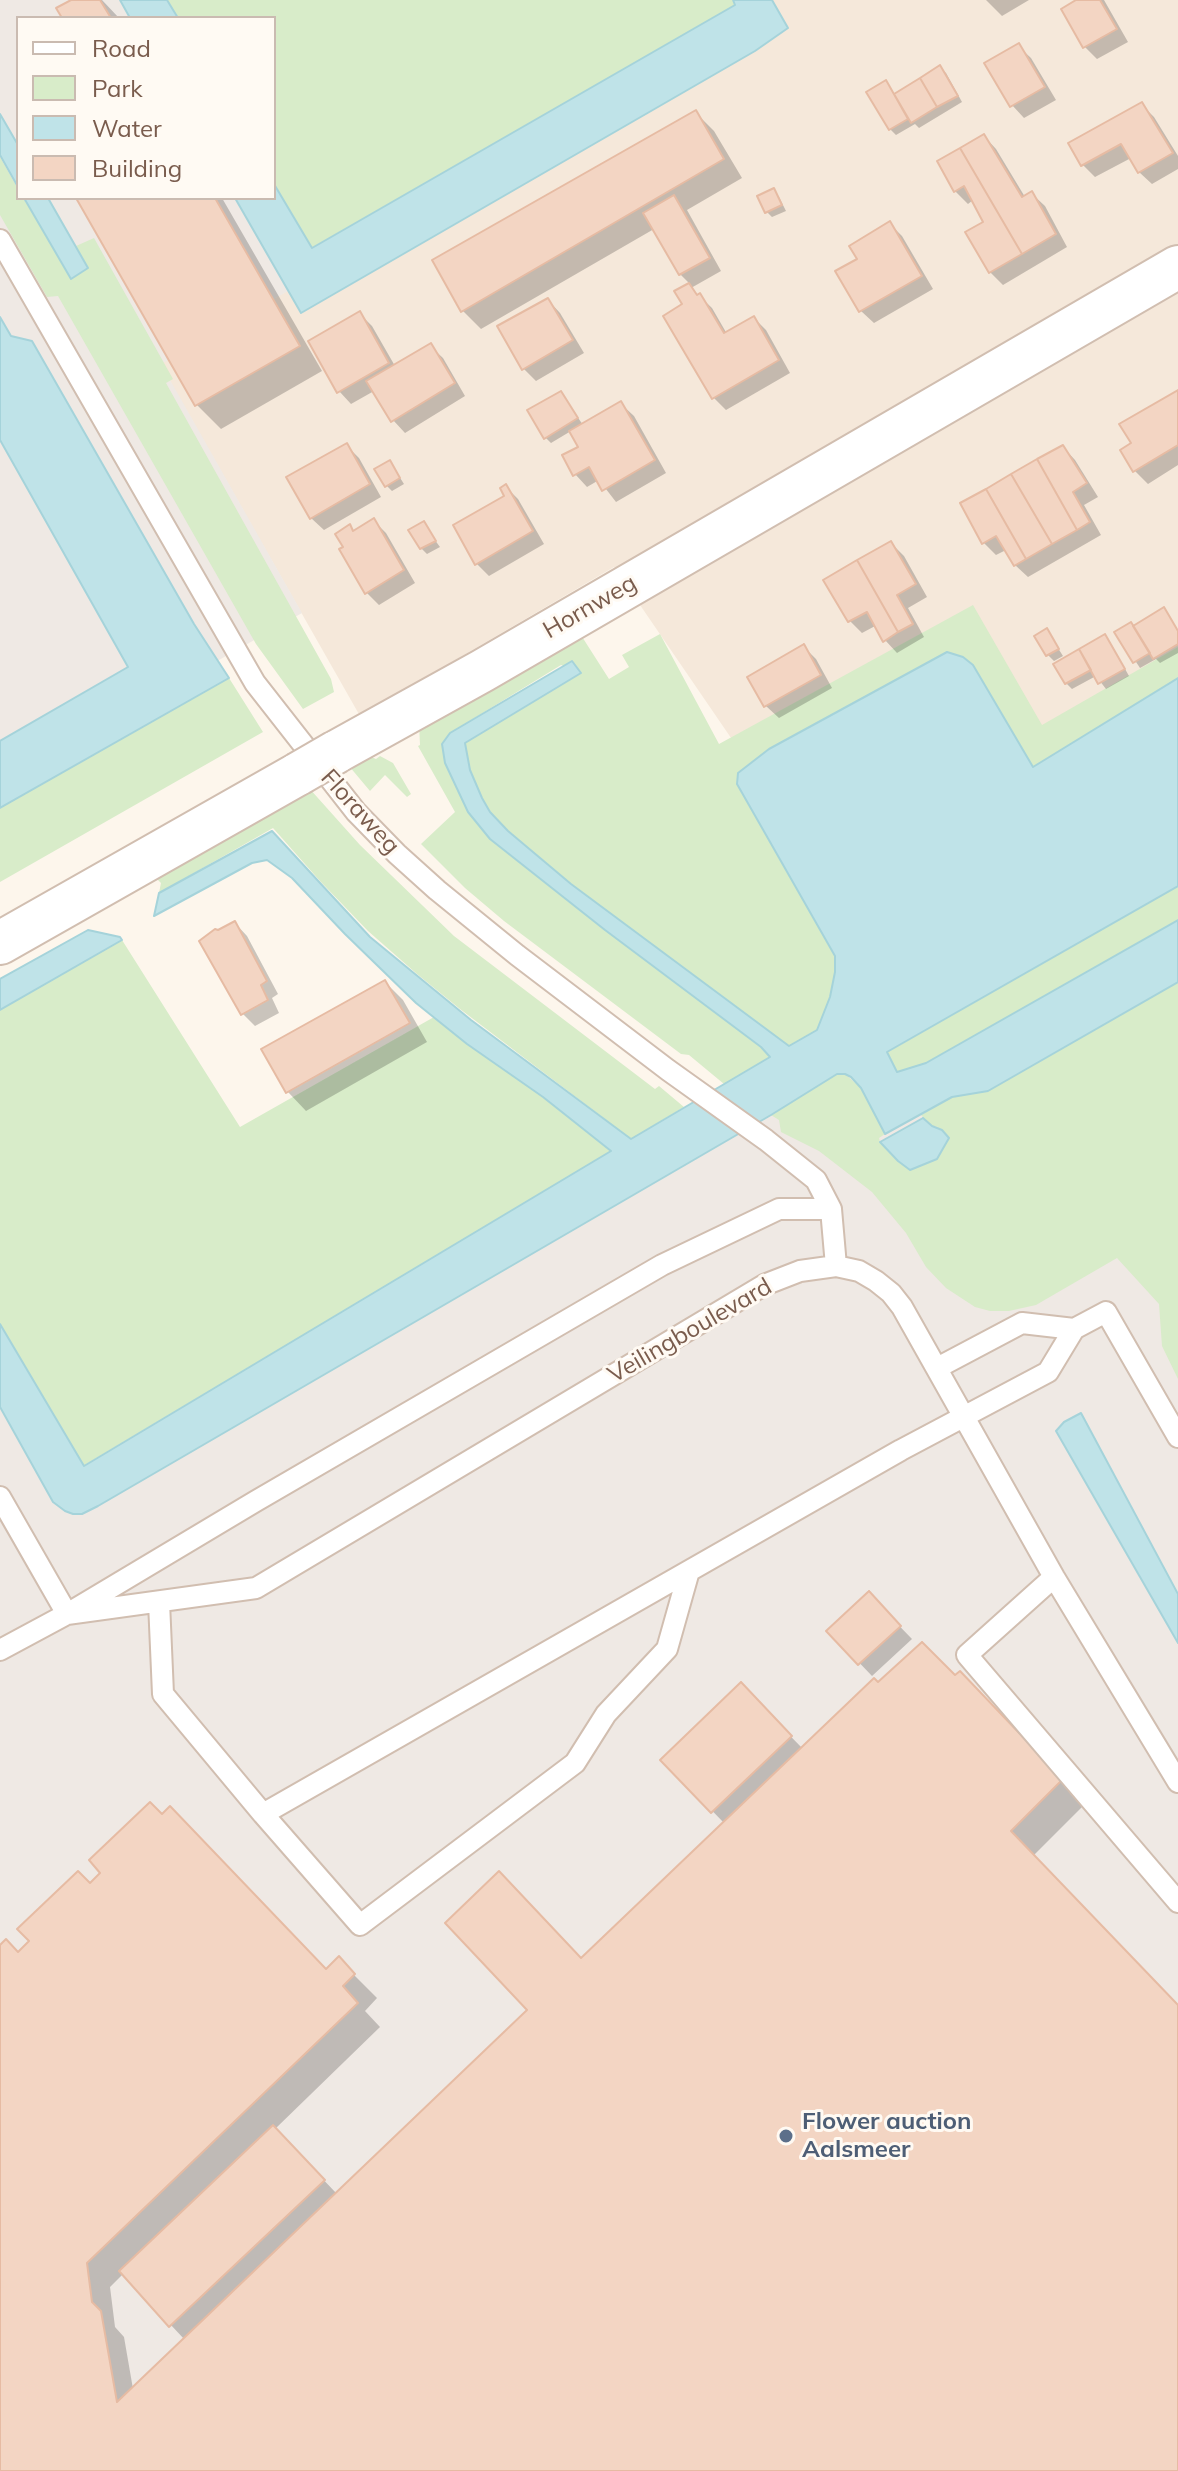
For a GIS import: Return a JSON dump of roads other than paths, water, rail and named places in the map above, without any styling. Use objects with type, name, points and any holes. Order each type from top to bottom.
[{"type":"street","name":"Hornweg","points":[[0,943],[482,671],[1178,267]]},
{"type":"lane","name":"Floraweg","points":[[0,240],[255,683],[356,812],[397,854],[494,937],[816,1180],[831,1209],[836,1266]]},
{"type":"lane","name":"Veilingboulevard","points":[[0,1650],[67,1614],[662,1265],[779,1209],[831,1209]]},
{"type":"lane","name":"Veilingboulevard","points":[[67,1614],[256,1588],[764,1285],[800,1271],[836,1266],[859,1271],[876,1281],[902,1307],[1054,1577],[1178,1782]]},
{"type":"lane","points":[[263,1814],[901,1450],[1048,1372],[1074,1329],[1106,1312],[1178,1437]]},
{"type":"lane","points":[[937,1368],[1022,1323],[1074,1329]]},
{"type":"lane","points":[[0,1497],[67,1614]]},
{"type":"lane","points":[[159,1602],[163,1694],[360,1925],[575,1763],[606,1714],[667,1649],[689,1571]]},
{"type":"lane","points":[[1054,1577],[967,1655],[1178,1902]]},
{"type":"water","points":[[120,0],[167,0],[177,16],[129,16]]},
{"type":"water","points":[[733,0],[772,0],[788,28],[755,51],[301,313],[236,200],[276,200],[276,187],[312,248],[735,5]]},
{"type":"water","points":[[0,114],[16,142],[16,183],[0,155]]},
{"type":"water","points":[[25,200],[49,200],[88,268],[71,279]]},
{"type":"water","points":[[0,317],[11,336],[32,341],[194,624],[229,678],[0,808],[0,741],[128,667],[0,440]]},
{"type":"water","points":[[947,652],[963,657],[973,665],[1033,767],[1178,678],[1178,886],[887,1052],[897,1072],[926,1063],[1178,920],[1178,982],[988,1091],[952,1097],[885,1134],[861,1088],[851,1077],[837,1074],[98,1506],[82,1514],[73,1514],[53,1502],[0,1407],[0,1324],[84,1466],[611,1151],[416,1003],[292,878],[267,860],[252,863],[154,916],[159,893],[272,831],[370,937],[471,1020],[631,1139],[770,1057],[490,839],[468,812],[445,763],[442,744],[450,733],[572,661],[581,673],[465,743],[470,770],[482,798],[508,831],[571,884],[789,1046],[817,1030],[830,997],[835,956],[737,784],[738,773],[769,749]]},
{"type":"water","points":[[88,930],[122,940],[0,1010],[0,979]]},
{"type":"water","points":[[923,1118],[949,1138],[937,1159],[910,1170],[880,1142]]},
{"type":"water","points":[[1081,1413],[1178,1594],[1178,1643],[1056,1431],[1064,1422]]},
{"type":"place","name":"Flower auction Aalsmeer","points":[[786,2136]]}]
